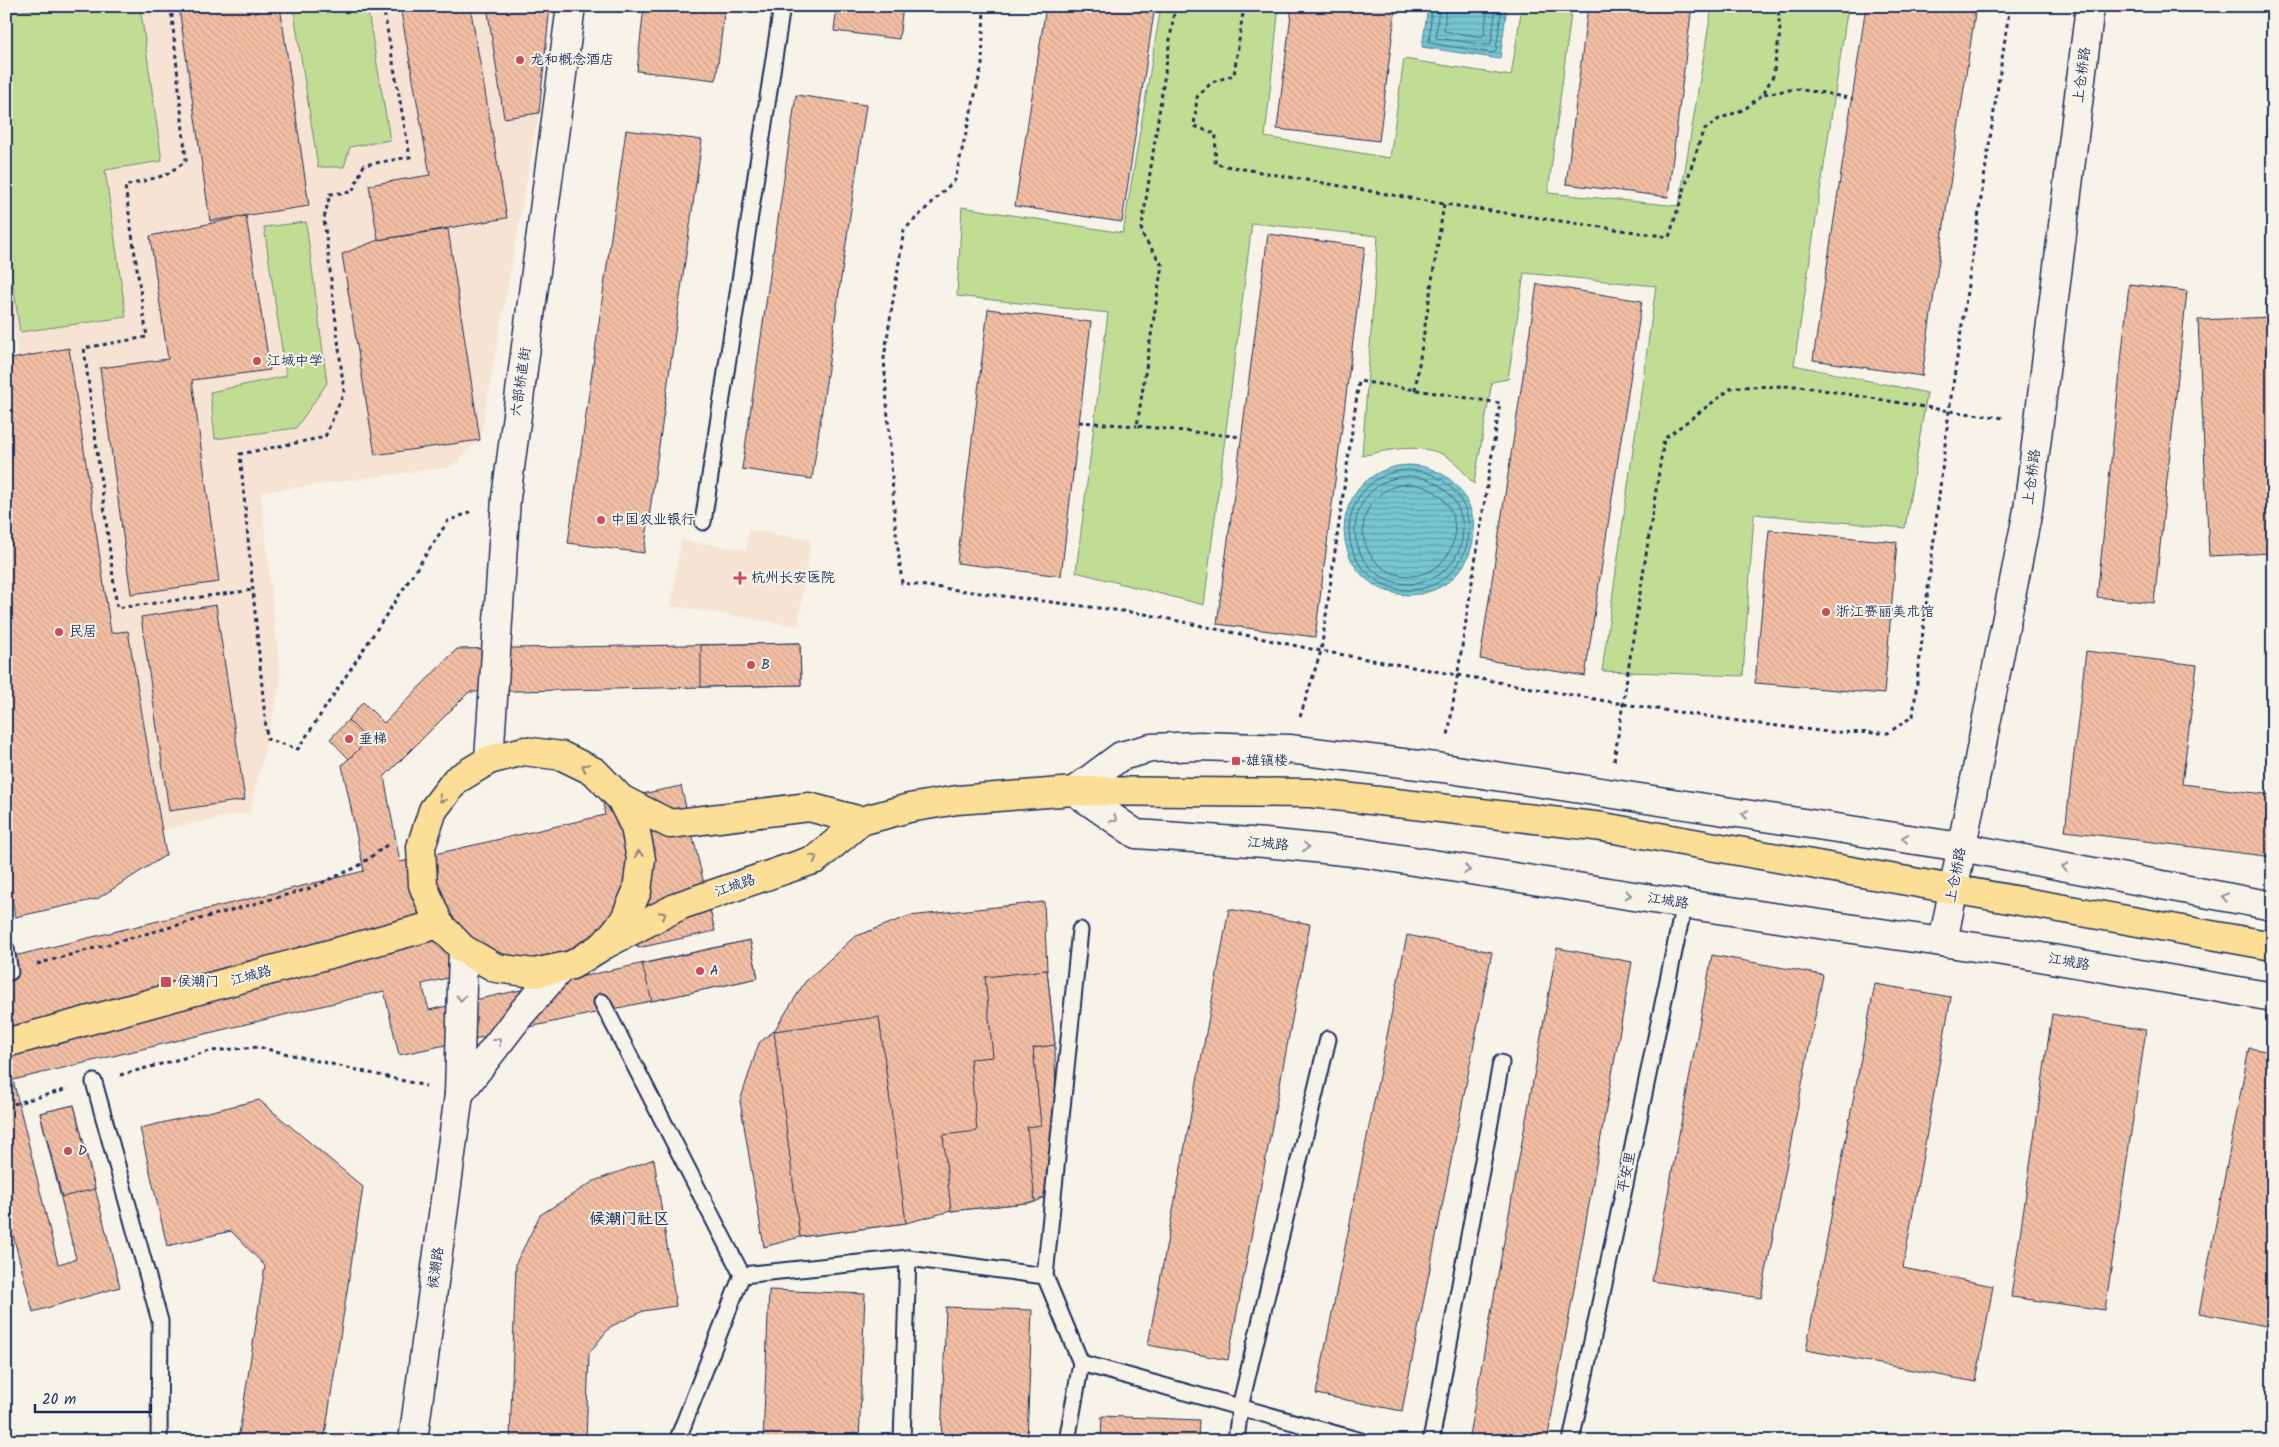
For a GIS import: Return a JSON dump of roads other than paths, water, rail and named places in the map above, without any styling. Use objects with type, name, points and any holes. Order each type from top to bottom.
[{"type":"main road","name":"江城路","points":[[604,945],[624,920],[637,891],[640,859],[635,827],[621,799],[595,772],[562,756],[524,752],[488,760],[456,780],[433,810],[421,847],[423,885],[439,924],[462,949],[496,968],[534,973],[572,965],[604,945],[682,905],[816,859],[861,820],[909,808],[957,800],[1074,791],[1320,794],[1603,827],[2273,946]]},
{"type":"main road","name":"江城路","points":[[621,799],[670,824],[809,807],[861,820]]},
{"type":"main road","name":"江城路","points":[[6,1043],[439,924]]},
{"type":"street","name":"六部桥直街","points":[[488,760],[506,498],[571,6]]},
{"type":"street","name":"上仓桥路","points":[[1943,942],[2028,510],[2090,6]]},
{"type":"street","points":[[1074,791],[1122,756],[1151,748],[1199,746],[1289,748],[1443,768],[1962,847],[2273,906]]},
{"type":"street","name":"江城路","points":[[1074,791],[1136,834],[1265,842],[1363,853],[1684,904],[1943,942],[2273,997]]},
{"type":"street","name":"候潮路","points":[[413,1441],[459,1094],[462,949]]},
{"type":"street","points":[[459,1094],[520,1015],[561,968]]},
{"type":"lane","points":[[703,522],[782,6]]},
{"type":"lane","name":"平安里","points":[[1571,1441],[1684,904]]},
{"type":"lane","points":[[1067,1441],[1081,1363],[1045,1276],[1080,930]]},
{"type":"lane","points":[[6,949],[10,972]]},
{"type":"lane","points":[[602,1002],[742,1275],[677,1441]]},
{"type":"lane","points":[[1236,1441],[1240,1408],[1328,1039]]},
{"type":"lane","points":[[1431,1441],[1501,1063]]},
{"type":"lane","points":[[94,1082],[160,1321],[159,1441]]},
{"type":"lane","points":[[742,1275],[908,1258],[1045,1276]]},
{"type":"lane","points":[[902,1441],[908,1258]]},
{"type":"lane","points":[[1081,1363],[1361,1441]]},
{"type":"water","points":[[1428,6],[1507,6],[1500,59],[1422,47]]},
{"type":"water","points":[[1409,465],[1422,466],[1434,470],[1455,484],[1469,505],[1473,517],[1473,543],[1469,555],[1455,576],[1434,590],[1422,594],[1409,595],[1396,594],[1384,590],[1363,576],[1349,555],[1345,543],[1344,530],[1345,517],[1349,505],[1363,484],[1384,470],[1396,466]]},
{"type":"place","name":"龙和概念酒店","points":[[520,60]]},
{"type":"place","name":"江城中学","points":[[257,361]]},
{"type":"place","name":"中国农业银行","points":[[601,520]]},
{"type":"place","name":"杭州长安医院","points":[[740,578]]},
{"type":"place","name":"浙江赛丽美术馆","points":[[1826,612]]},
{"type":"place","name":"民居","points":[[59,632]]},
{"type":"place","name":"B","points":[[751,665]]},
{"type":"place","name":"垂梯","points":[[349,739]]},
{"type":"place","name":"雄镇楼","points":[[1236,761]]},
{"type":"place","name":"A","points":[[700,971]]},
{"type":"place","name":"侯潮门","points":[[166,982]]},
{"type":"place","name":"D","points":[[68,1151]]},
{"type":"district","name":"候潮门社区","points":[[629,1219]]}]
